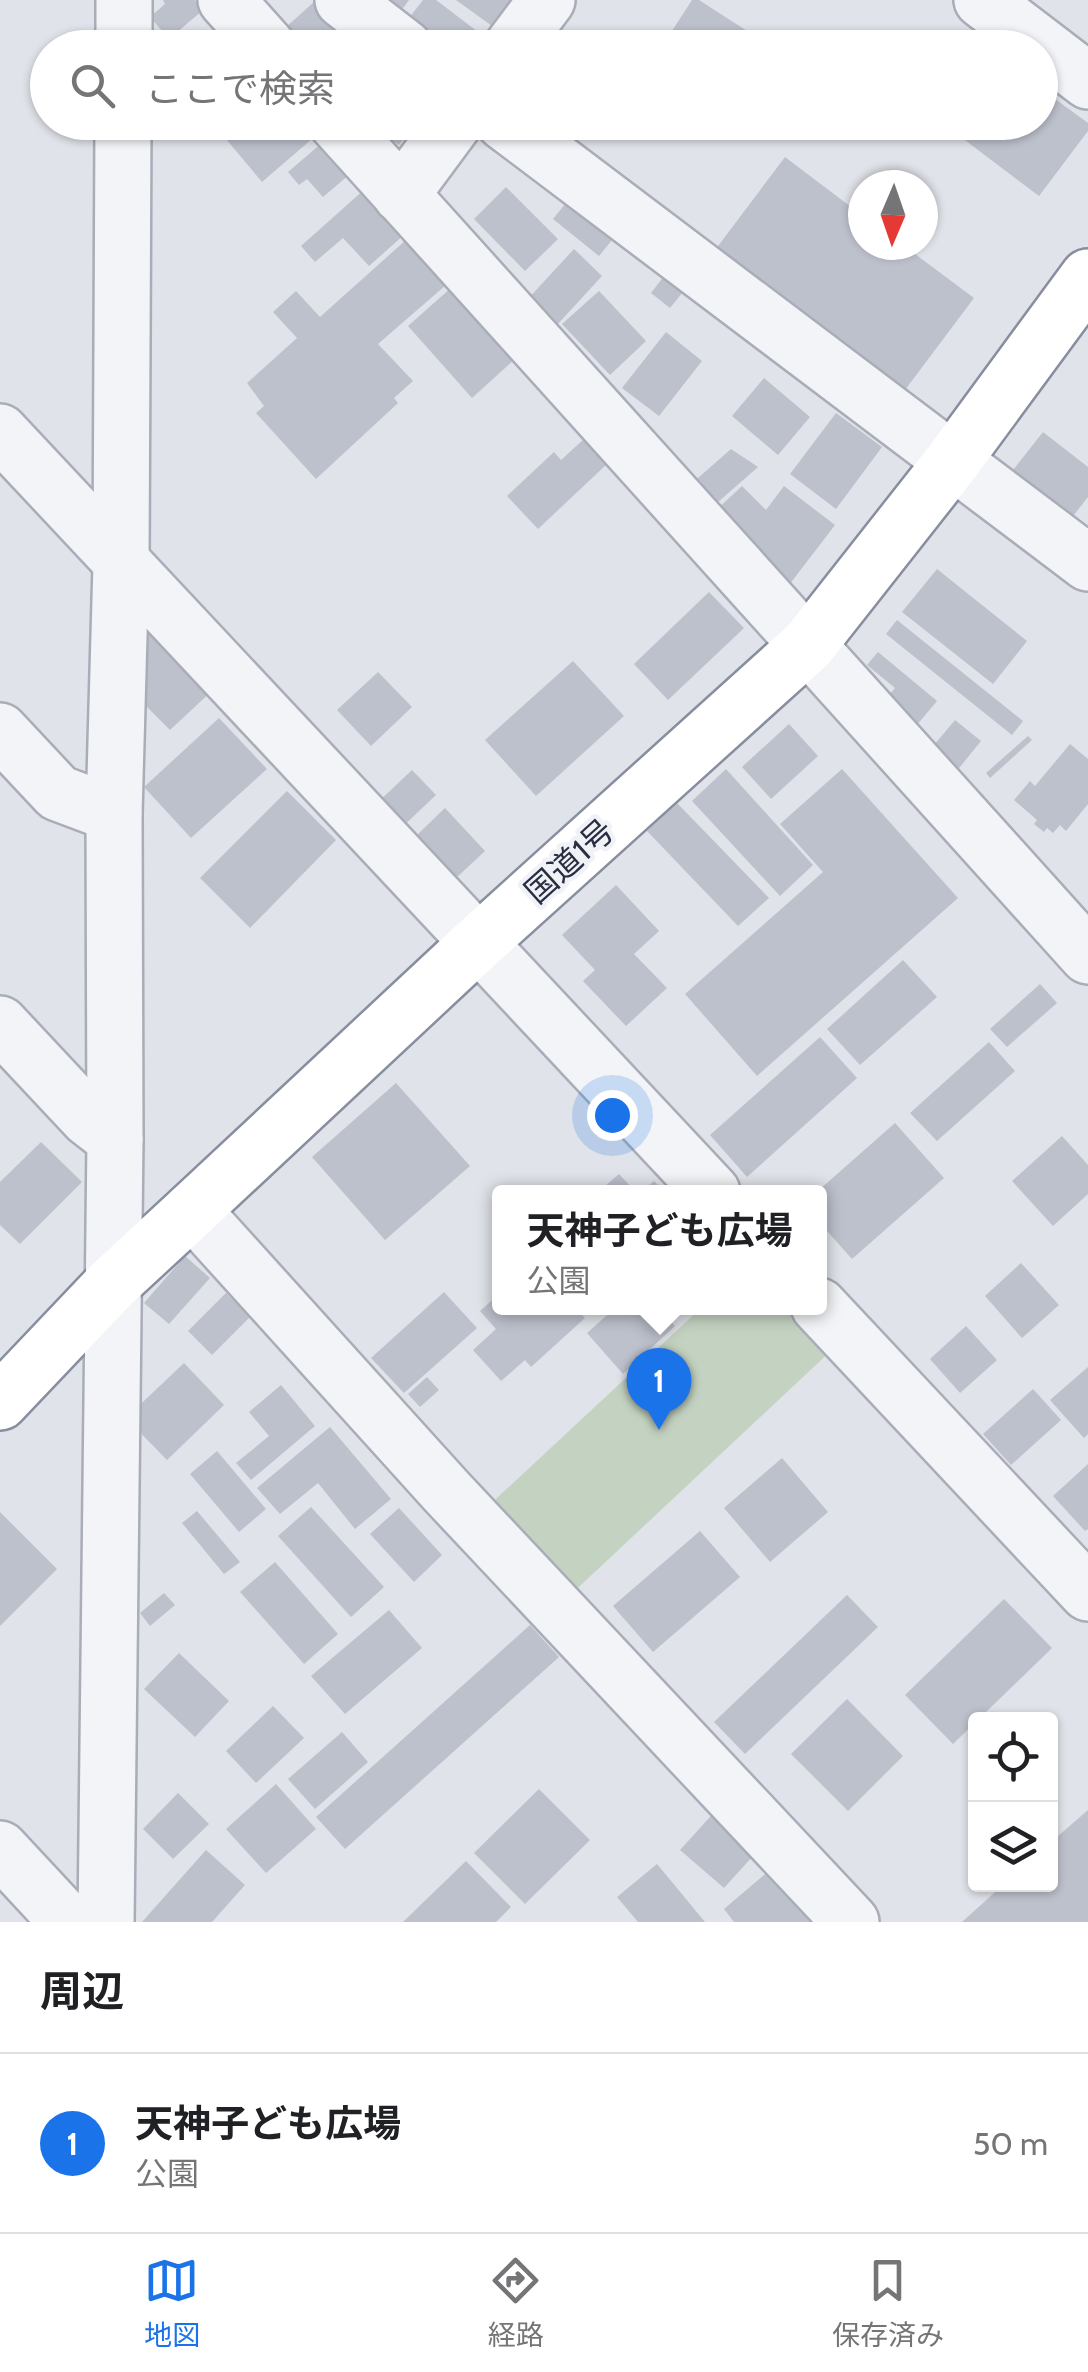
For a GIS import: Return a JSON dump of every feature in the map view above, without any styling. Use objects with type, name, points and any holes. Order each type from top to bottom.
[{"type":"highway","name":"国道1号","points":[[0,1402],[112,1284],[478,943],[808,645],[952,462],[1088,277]]},
{"type":"street","points":[[124,0],[124,30]]},
{"type":"street","points":[[226,0],[253,30]]},
{"type":"street","points":[[343,0],[382,30]]},
{"type":"street","points":[[524,30],[547,0]]},
{"type":"street","points":[[982,0],[1021,30]]},
{"type":"street","points":[[1058,58],[1088,81]]},
{"type":"street","points":[[106,1922],[115,1138],[114,814],[121,564],[124,140]]},
{"type":"street","points":[[352,140],[1088,956]]},
{"type":"street","points":[[402,195],[442,140]]},
{"type":"street","points":[[528,140],[1088,563]]},
{"type":"street","points":[[0,432],[705,1185]]},
{"type":"street","points":[[0,730],[58,793],[114,814]]},
{"type":"street","points":[[0,1024],[88,1118],[115,1138]]},
{"type":"street","points":[[192,1210],[447,1492],[850,1922]]},
{"type":"street","points":[[827,1315],[1088,1594]]},
{"type":"street","points":[[0,1849],[68,1922]]},
{"type":"green space","points":[[693,1315],[802,1315],[834,1348],[566,1599],[483,1511]]},
{"type":"building","points":[[163,0],[195,0],[203,10],[180,30],[161,30],[150,17],[165,4]]},
{"type":"building","points":[[386,0],[409,0],[401,11]]},
{"type":"building","points":[[423,0],[436,0],[476,30],[425,30],[409,18]]},
{"type":"building","points":[[456,0],[511,0],[492,26]]},
{"type":"building","points":[[692,0],[699,0],[746,30],[673,30]]},
{"type":"building","points":[[314,2],[342,30],[285,30]]},
{"type":"building","points":[[1058,101],[1088,123],[1088,131],[1039,196],[965,140],[1058,140]]},
{"type":"building","points":[[227,140],[311,140],[262,182]]},
{"type":"building","points":[[323,142],[350,174],[323,197],[307,179],[299,185],[288,172]]},
{"type":"building","points":[[785,157],[848,205],[848,260],[923,260],[974,298],[902,394],[712,254]]},
{"type":"building","points":[[506,187],[558,239],[525,271],[474,219]]},
{"type":"building","points":[[366,188],[406,233],[369,266],[343,238],[315,262],[301,246]]},
{"type":"building","points":[[570,198],[616,235],[599,256],[553,219]]},
{"type":"building","points":[[407,239],[446,285],[378,344],[413,381],[394,398],[398,403],[316,479],[256,413],[264,406],[247,383],[297,338],[273,312],[296,291],[320,317]]},
{"type":"building","points":[[574,249],[602,276],[556,326],[527,300]]},
{"type":"building","points":[[668,271],[687,287],[670,308],[651,293]]},
{"type":"building","points":[[452,287],[515,359],[472,398],[408,326]]},
{"type":"building","points":[[599,291],[646,341],[610,375],[562,324]]},
{"type":"building","points":[[666,332],[702,361],[659,416],[622,388]]},
{"type":"building","points":[[764,378],[810,417],[778,455],[732,416]]},
{"type":"building","points":[[836,413],[882,447],[836,509],[790,474]]},
{"type":"building","points":[[1043,432],[1088,467],[1088,497],[1070,520],[1010,474]]},
{"type":"building","points":[[584,439],[607,464],[538,529],[507,496],[554,452],[561,460]]},
{"type":"building","points":[[731,449],[758,467],[710,509],[689,486]]},
{"type":"building","points":[[742,486],[766,510],[784,486],[835,525],[789,585],[712,514]]},
{"type":"building","points":[[937,569],[1027,641],[993,684],[902,612]]},
{"type":"building","points":[[709,592],[744,628],[668,700],[634,664]]},
{"type":"building","points":[[153,619],[216,687],[170,730],[135,695],[138,640]]},
{"type":"building","points":[[897,620],[1023,721],[1012,735],[886,634]]},
{"type":"building","points":[[878,652],[937,701],[916,726],[885,700],[895,688],[867,665]]},
{"type":"building","points":[[573,661],[624,716],[536,796],[485,740]]},
{"type":"building","points":[[378,672],[412,707],[371,746],[337,710]]},
{"type":"building","points":[[219,718],[267,769],[191,838],[144,787]]},
{"type":"building","points":[[955,720],[981,741],[955,773],[929,751]]},
{"type":"building","points":[[789,724],[818,756],[771,799],[742,767]]},
{"type":"building","points":[[1028,736],[1032,740],[990,778],[986,773]]},
{"type":"building","points":[[1070,744],[1088,759],[1088,804],[1066,831],[1060,825],[1053,833],[1047,828],[1044,832],[1034,824],[1037,820],[1014,800],[1030,781],[1035,786]]},
{"type":"building","points":[[726,769],[813,865],[780,896],[692,801]]},
{"type":"building","points":[[842,769],[958,898],[757,1076],[685,994],[823,872],[780,824]]},
{"type":"building","points":[[412,770],[436,795],[399,830],[375,805]]},
{"type":"building","points":[[287,791],[336,840],[250,928],[200,878]]},
{"type":"building","points":[[677,803],[769,898],[738,926],[647,831]]},
{"type":"building","points":[[445,808],[485,851],[456,878],[417,835]]},
{"type":"building","points":[[616,885],[659,931],[634,954],[667,988],[626,1026],[583,981],[595,970],[562,935]]},
{"type":"building","points":[[903,960],[937,997],[860,1065],[827,1029]]},
{"type":"building","points":[[1040,984],[1057,1003],[1007,1047],[990,1029]]},
{"type":"building","points":[[820,1037],[857,1078],[747,1177],[710,1135]]},
{"type":"building","points":[[989,1042],[1015,1071],[937,1141],[910,1113]]},
{"type":"building","points":[[396,1083],[470,1166],[385,1240],[312,1157]]},
{"type":"building","points":[[895,1123],[944,1178],[852,1259],[827,1231],[825,1185]]},
{"type":"building","points":[[1062,1136],[1088,1165],[1088,1194],[1053,1226],[1012,1181]]},
{"type":"building","points":[[41,1142],[82,1182],[20,1244],[0,1225],[0,1182]]},
{"type":"building","points":[[619,1174],[629,1185],[606,1185]]},
{"type":"building","points":[[185,1256],[210,1278],[169,1324],[144,1303]]},
{"type":"building","points":[[1021,1263],[1059,1305],[1022,1338],[985,1296]]},
{"type":"building","points":[[444,1292],[477,1328],[404,1393],[371,1358]]},
{"type":"building","points":[[226,1293],[250,1317],[212,1355],[188,1331]]},
{"type":"building","points":[[492,1300],[492,1315],[585,1318],[531,1367],[525,1360],[501,1381],[473,1350],[496,1329],[480,1311]]},
{"type":"building","points":[[607,1315],[665,1315],[675,1326],[623,1374],[587,1333]]},
{"type":"building","points":[[966,1326],[997,1360],[960,1393],[930,1359]]},
{"type":"building","points":[[184,1363],[224,1405],[167,1460],[126,1418]]},
{"type":"building","points":[[1088,1367],[1088,1434],[1084,1438],[1050,1400]]},
{"type":"building","points":[[427,1377],[439,1390],[420,1407],[408,1394]]},
{"type":"building","points":[[281,1385],[315,1426],[251,1480],[236,1463],[269,1436],[249,1412]]},
{"type":"building","points":[[1033,1389],[1061,1420],[1011,1465],[983,1434]]},
{"type":"building","points":[[330,1427],[391,1499],[355,1529],[318,1483],[280,1514],[257,1488]]},
{"type":"building","points":[[217,1451],[266,1509],[239,1532],[190,1474]]},
{"type":"building","points":[[782,1458],[828,1512],[770,1562],[724,1508]]},
{"type":"building","points":[[1088,1464],[1088,1529],[1085,1531],[1053,1496]]},
{"type":"building","points":[[311,1507],[384,1587],[351,1617],[278,1536]]},
{"type":"building","points":[[399,1508],[442,1555],[414,1582],[370,1534]]},
{"type":"building","points":[[197,1511],[240,1562],[224,1574],[182,1523]]},
{"type":"building","points":[[0,1512],[57,1569],[0,1626]]},
{"type":"building","points":[[700,1531],[740,1577],[653,1652],[613,1606]]},
{"type":"building","points":[[275,1562],[338,1634],[304,1664],[240,1592]]},
{"type":"building","points":[[164,1593],[175,1605],[150,1626],[140,1613]]},
{"type":"building","points":[[847,1595],[878,1627],[745,1754],[714,1722]]},
{"type":"building","points":[[1004,1599],[1052,1648],[986,1712],[968,1712],[968,1729],[953,1744],[905,1695]]},
{"type":"building","points":[[389,1610],[422,1648],[345,1714],[311,1676]]},
{"type":"building","points":[[530,1625],[559,1657],[345,1849],[316,1817]]},
{"type":"building","points":[[179,1653],[229,1701],[195,1737],[144,1689]]},
{"type":"building","points":[[847,1699],[903,1756],[848,1811],[791,1754]]},
{"type":"building","points":[[273,1706],[304,1738],[256,1783],[226,1751]]},
{"type":"building","points":[[342,1732],[368,1762],[315,1809],[288,1779]]},
{"type":"building","points":[[276,1784],[316,1829],[266,1873],[226,1829]]},
{"type":"building","points":[[539,1789],[590,1840],[525,1904],[474,1853]]},
{"type":"building","points":[[178,1793],[209,1824],[173,1859],[143,1829]]},
{"type":"building","points":[[719,1807],[762,1846],[724,1888],[680,1850]]},
{"type":"building","points":[[1088,1810],[1088,1922],[962,1922],[995,1892],[1058,1892],[1058,1836]]},
{"type":"building","points":[[206,1850],[245,1885],[212,1922],[142,1922]]},
{"type":"building","points":[[466,1861],[511,1907],[496,1922],[403,1922]]},
{"type":"building","points":[[657,1864],[705,1922],[638,1922],[617,1897]]},
{"type":"building","points":[[777,1864],[822,1922],[734,1922],[724,1909]]},
{"type":"place","name":"天神子ども広場","points":[[659,1430]]}]
